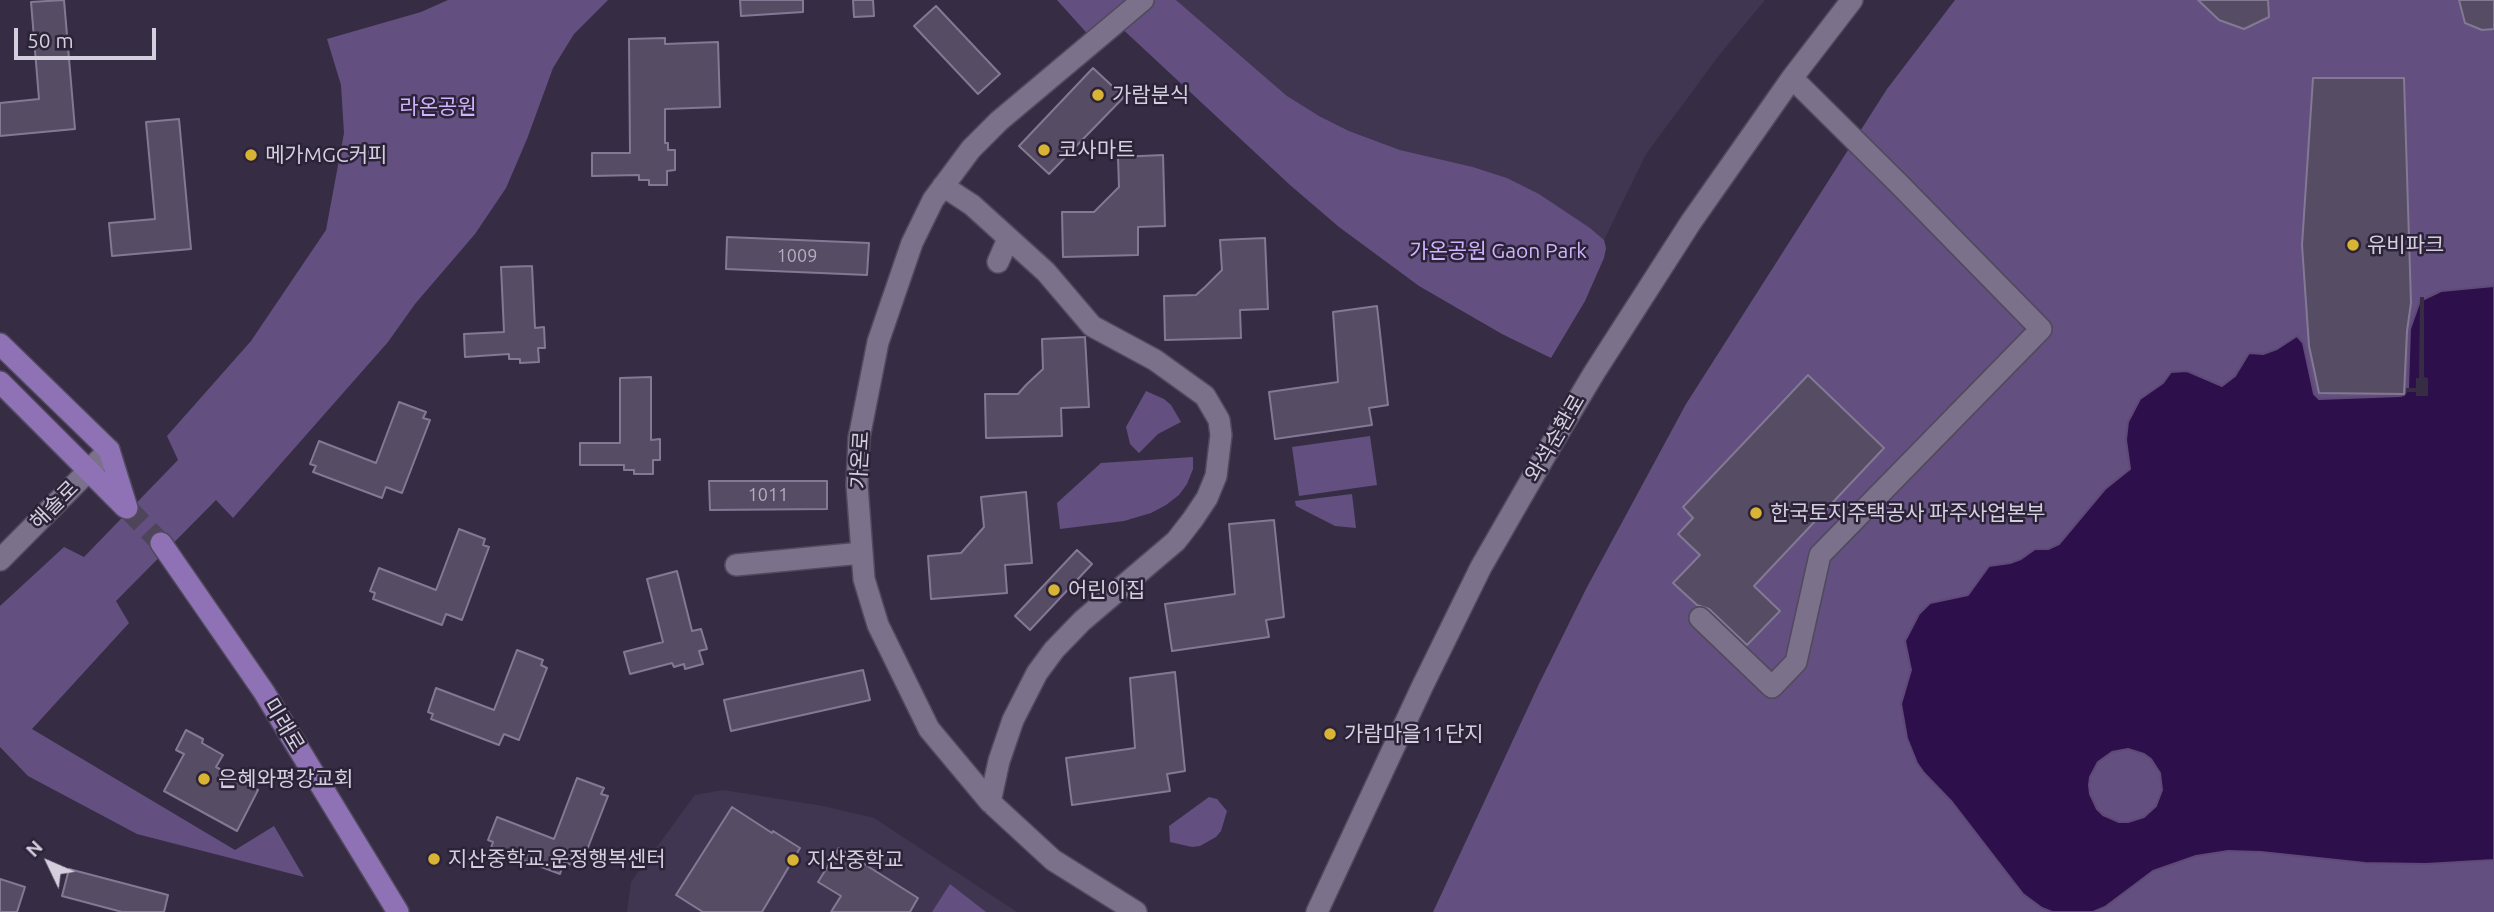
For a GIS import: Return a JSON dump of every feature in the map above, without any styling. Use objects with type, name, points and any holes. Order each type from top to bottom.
[{"type":"main road","points":[[0,344],[109,450],[127,508],[0,383]]},
{"type":"main road","name":"미래로","points":[[161,543],[264,692],[398,912]]},
{"type":"street","name":"가온로","points":[[1136,912],[1054,860],[990,802],[929,729],[878,625],[864,579],[857,485],[859,438],[878,342],[912,243],[933,200],[971,149],[999,121],[1143,0]]},
{"type":"street","name":"와석순환로","points":[[1317,912],[1422,687],[1488,556],[1594,373],[1691,222],[1792,78],[1853,0]]},
{"type":"street","points":[[1700,618],[1772,687],[1796,662],[1820,555],[2040,329],[1792,78]]},
{"type":"street","points":[[943,186],[972,205],[1046,272],[1092,327],[1155,360],[1205,396],[1219,420],[1221,435],[1216,476],[1207,498],[1176,541],[1082,621],[1054,650],[1037,673],[1021,700],[999,761],[990,802]]},
{"type":"street","points":[[998,262],[1008,239]]},
{"type":"street","name":"해솔로","points":[[0,560],[109,450]]},
{"type":"street","points":[[736,565],[862,553]]},
{"type":"street","points":[[1021,700],[1044,696]]},
{"type":"shaded area","points":[[1176,0],[1765,0],[1720,54],[1646,154],[1604,240],[1539,194],[1507,178],[1400,150],[1349,131],[1303,108]]},
{"type":"shaded area","points":[[2494,286],[2494,860],[2426,864],[2365,863],[2228,851],[2196,856],[2153,871],[2105,907],[2093,912],[2052,912],[2042,908],[2023,894],[1952,802],[1917,763],[1907,738],[1901,704],[1911,670],[1905,641],[1919,614],[1930,603],[1968,595],[1989,566],[2010,563],[2035,549],[2048,549],[2059,544],[2105,489],[2130,469],[2126,440],[2128,422],[2140,399],[2163,383],[2171,372],[2187,371],[2222,386],[2235,376],[2249,353],[2263,354],[2277,349],[2297,336],[2303,343],[2314,394],[2319,399],[2404,395],[2408,388],[2410,329],[2420,301],[2441,291]],"holes":[[[2128,749],[2151,759],[2160,773],[2162,790],[2156,806],[2144,817],[2128,822],[2119,822],[2103,815],[2097,809],[2089,785],[2098,762],[2112,752]]]},
{"type":"shaded area","name":"지산중학교","points":[[723,790],[823,806],[874,818],[1017,912],[627,912],[631,882],[695,795]]},
{"type":"green space","name":"라온공원","points":[[448,0],[608,0],[574,34],[553,68],[506,188],[475,234],[415,304],[388,342],[233,518],[216,500],[116,601],[129,623],[32,729],[235,850],[274,826],[304,877],[137,834],[28,776],[0,747],[0,606],[64,547],[84,557],[178,460],[167,436],[251,341],[326,230],[344,133],[341,85],[327,39],[421,12]]},
{"type":"green space","name":"가온공원 Gaon Park","points":[[1057,0],[1176,0],[1287,96],[1319,116],[1349,131],[1400,150],[1507,178],[1539,194],[1590,228],[1604,240],[1604,258],[1585,301],[1551,358],[1502,334],[1419,286],[1339,227],[1290,185],[1116,23],[1093,40]]},
{"type":"green space","name":"유비파크","points":[[1955,0],[2494,0],[2494,912],[1433,912],[1586,589],[1686,404],[1887,89]]},
{"type":"green space","points":[[1146,391],[1171,405],[1181,422],[1158,434],[1139,453],[1130,444],[1126,427]]},
{"type":"green space","points":[[1370,436],[1377,485],[1299,496],[1292,447]]},
{"type":"green space","points":[[1193,457],[1193,469],[1187,484],[1179,495],[1166,505],[1151,513],[1124,521],[1060,529],[1057,503],[1101,463]]},
{"type":"green space","points":[[1352,494],[1356,528],[1335,526],[1296,506],[1295,501]]},
{"type":"green space","points":[[1209,797],[1217,799],[1227,811],[1221,831],[1216,837],[1200,846],[1192,847],[1170,842],[1169,826]]},
{"type":"green space","points":[[950,884],[986,912],[932,912]]},
{"type":"pier","points":[[2420,297],[2424,297],[2424,377],[2428,378],[2428,396],[2416,396],[2416,392],[2406,392],[2406,388],[2416,388],[2416,378],[2419,378]]},
{"type":"building","points":[[64,0],[75,129],[0,136],[0,103],[39,99],[31,2]]},
{"type":"building","points":[[740,0],[803,0],[803,12],[741,16]]},
{"type":"building","points":[[853,0],[873,0],[874,16],[854,17]]},
{"type":"building","points":[[2198,0],[2268,0],[2269,17],[2244,29],[2219,20]]},
{"type":"building","points":[[2459,0],[2494,0],[2494,29],[2482,30],[2465,23]]},
{"type":"building","points":[[936,6],[1000,74],[978,94],[914,26]]},
{"type":"building","points":[[665,38],[665,44],[718,42],[720,107],[665,109],[665,143],[668,143],[668,150],[675,150],[675,170],[667,171],[667,185],[649,185],[649,180],[639,180],[639,175],[592,176],[592,153],[630,153],[629,39]]},
{"type":"building","points":[[1093,68],[1124,97],[1049,174],[1019,146]]},
{"type":"building","name":"유비파크","points":[[2313,78],[2404,78],[2411,303],[2404,394],[2319,393],[2309,346],[2302,245]]},
{"type":"building","points":[[179,119],[191,249],[112,256],[109,223],[155,219],[146,122]]},
{"type":"building","points":[[1163,155],[1165,226],[1138,227],[1138,255],[1063,257],[1062,212],[1094,212],[1119,187],[1118,157]]},
{"type":"building","points":[[727,237],[869,243],[867,275],[726,269]]},
{"type":"building","points":[[1265,238],[1268,309],[1240,310],[1241,338],[1165,340],[1164,296],[1196,295],[1222,270],[1220,240]]},
{"type":"building","points":[[532,266],[535,328],[544,327],[545,348],[538,348],[539,362],[520,363],[520,359],[509,359],[509,354],[465,357],[464,334],[504,332],[501,267]]},
{"type":"building","points":[[1377,306],[1388,405],[1369,408],[1372,425],[1275,439],[1269,392],[1338,382],[1333,312]]},
{"type":"building","points":[[1085,337],[1089,407],[1061,408],[1062,436],[986,438],[985,394],[1018,394],[1043,369],[1042,339]]},
{"type":"building","name":"한국토지주택공사 파주사업본부","points":[[1808,375],[1884,448],[1754,586],[1780,611],[1747,645],[1709,609],[1697,605],[1673,583],[1700,555],[1678,534],[1693,518],[1683,507]]},
{"type":"building","points":[[651,377],[651,440],[660,439],[660,460],[653,460],[653,474],[634,474],[634,470],[624,470],[624,465],[580,465],[580,443],[620,443],[620,378]]},
{"type":"building","points":[[399,402],[426,412],[423,418],[430,420],[402,493],[386,487],[382,498],[313,472],[316,466],[310,464],[319,441],[376,463]]},
{"type":"building","points":[[709,481],[827,481],[827,509],[710,510]]},
{"type":"building","points":[[1026,492],[1032,563],[1005,565],[1007,593],[931,599],[928,556],[961,553],[984,527],[981,497]]},
{"type":"building","points":[[1274,520],[1284,617],[1266,620],[1269,637],[1172,651],[1165,604],[1235,594],[1229,524]]},
{"type":"building","points":[[459,529],[485,539],[483,545],[489,547],[462,620],[446,614],[442,625],[373,599],[375,593],[370,591],[379,568],[436,590]]},
{"type":"building","name":"어린이집","points":[[1077,550],[1092,564],[1030,630],[1015,616]]},
{"type":"building","points":[[677,571],[692,631],[701,629],[707,649],[699,651],[703,664],[685,669],[684,664],[674,667],[672,663],[630,674],[624,652],[663,642],[647,579]]},
{"type":"building","points":[[517,650],[543,660],[541,665],[547,668],[519,740],[504,734],[499,745],[431,719],[433,714],[428,712],[436,688],[494,710]]},
{"type":"building","points":[[863,670],[870,700],[731,731],[724,700]]},
{"type":"building","points":[[1175,672],[1185,771],[1167,774],[1170,791],[1072,805],[1066,758],[1135,748],[1130,678]]},
{"type":"building","name":"은혜와평강교회","points":[[186,730],[223,755],[216,767],[258,790],[237,831],[164,791],[184,754],[176,750]]},
{"type":"building","points":[[577,778],[604,788],[601,794],[608,796],[580,868],[564,862],[560,874],[491,848],[493,842],[488,840],[497,817],[554,839]]},
{"type":"building","points":[[732,807],[800,848],[762,912],[703,912],[676,895]]},
{"type":"building","points":[[839,848],[918,898],[910,912],[831,912],[841,896],[818,882]]},
{"type":"building","points":[[69,869],[168,895],[164,912],[122,912],[62,896]]},
{"type":"building","points":[[0,879],[25,887],[17,912],[0,912]]},
{"type":"tunnel","points":[[127,508],[161,543]]},
{"type":"place","name":"가람분식","points":[[1098,95]]},
{"type":"place","name":"코사마트","points":[[1044,150]]},
{"type":"place","name":"메가MGC커피","points":[[251,155]]},
{"type":"place","name":"유비파크","points":[[2353,245]]},
{"type":"place","name":"한국토지주택공사 파주사업본부","points":[[1756,513]]},
{"type":"place","name":"어린이집","points":[[1054,590]]},
{"type":"place","name":"가람마을11단지","points":[[1330,734]]},
{"type":"place","name":"은혜와평강교회","points":[[204,779]]},
{"type":"place","name":"지산중학교.운정행복센터","points":[[434,859]]},
{"type":"place","name":"지산중학교","points":[[793,860]]}]
